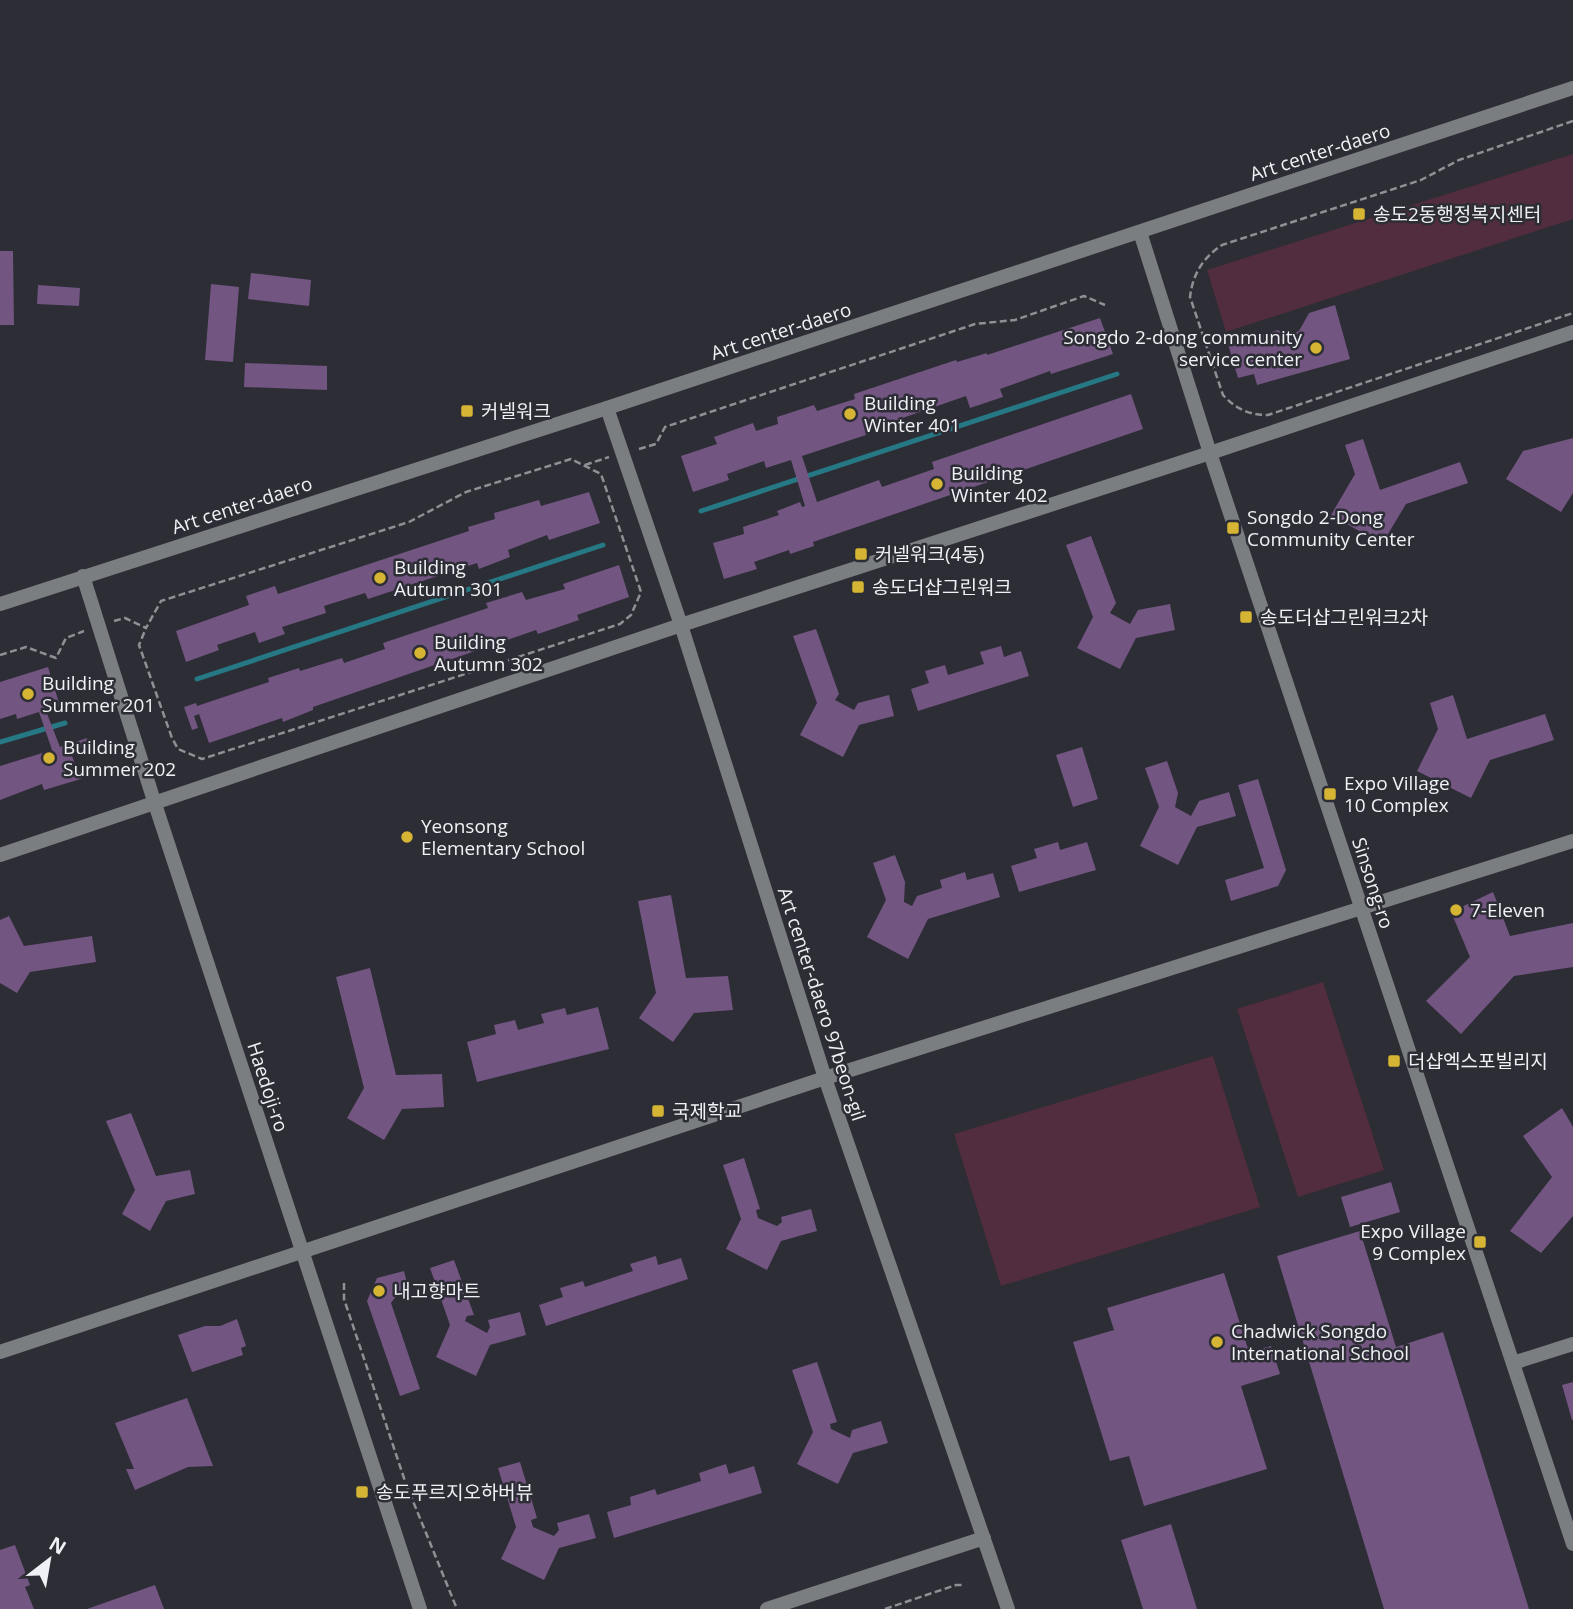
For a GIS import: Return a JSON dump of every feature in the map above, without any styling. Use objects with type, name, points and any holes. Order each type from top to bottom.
[{"type":"street","name":"Art center-daero","points":[[0,604],[607,408],[1573,88]]},
{"type":"street","name":"Sinsong-ro","points":[[1140,232],[1210,453],[1573,1544]]},
{"type":"street","points":[[0,855],[681,625],[1573,332]]},
{"type":"street","name":"Art center-daero 97beon-gil","points":[[607,408],[681,625],[825,1078],[1008,1609]]},
{"type":"street","name":"Haedoji-ro","points":[[83,576],[155,804],[420,1609]]},
{"type":"street","points":[[0,1352],[825,1078],[1573,841]]},
{"type":"street","points":[[1513,1363],[1573,1343]]},
{"type":"street","points":[[767,1609],[984,1538]]},
{"type":"path","points":[[1573,121],[1459,160],[1421,180],[1222,245],[1204,260],[1197,270],[1190,296],[1223,395],[1233,407],[1255,415],[1268,415],[1573,313]]},
{"type":"path","points":[[638,449],[656,444],[665,427],[975,324],[1014,320],[1084,296],[1105,305]]},
{"type":"path","points":[[571,458],[601,474],[641,592],[631,615],[620,625],[202,759],[178,749],[172,738],[139,645],[146,628],[161,601],[408,522],[466,492],[571,458]]},
{"type":"path","points":[[585,465],[600,460]]},
{"type":"path","points":[[116,621],[125,618],[146,628]]},
{"type":"path","points":[[0,655],[26,647],[55,658],[66,638],[74,635]]},
{"type":"path","points":[[344,1283],[344,1299],[406,1484],[457,1609]]},
{"type":"path","points":[[885,1609],[956,1585],[962,1586]]},
{"type":"shaded area","points":[[1573,154],[1573,219],[1226,332],[1207,270]]},
{"type":"shaded area","points":[[1323,982],[1384,1170],[1298,1197],[1237,1009]]},
{"type":"shaded area","points":[[1213,1056],[1260,1207],[1001,1286],[954,1134]]},
{"type":"building","points":[[0,251],[13,251],[14,325],[0,325]]},
{"type":"building","points":[[251,273],[311,280],[309,306],[248,299]]},
{"type":"building","points":[[211,284],[239,287],[233,362],[205,360]]},
{"type":"building","points":[[38,285],[80,288],[79,306],[37,304]]},
{"type":"building","points":[[1335,305],[1350,359],[1257,385],[1254,374],[1238,378],[1228,344],[1278,330],[1287,336],[1299,331],[1309,313]]},
{"type":"building","points":[[1100,318],[1113,354],[1051,374],[1050,371],[1000,389],[1003,397],[970,408],[966,396],[865,431],[866,435],[802,456],[817,502],[879,480],[882,487],[934,469],[932,462],[1131,394],[1143,429],[813,542],[814,546],[790,554],[789,550],[754,562],[757,569],[724,579],[713,543],[744,534],[743,527],[779,515],[777,511],[800,502],[802,507],[805,506],[791,460],[766,468],[764,461],[727,474],[729,480],[693,492],[681,456],[717,444],[714,437],[753,423],[756,431],[778,424],[777,417],[814,405],[817,411],[855,399],[854,394],[956,360],[957,362],[987,355]]},
{"type":"building","points":[[245,363],[327,366],[327,390],[244,387]]},
{"type":"building","points":[[1573,438],[1573,493],[1561,512],[1506,479],[1523,451]]},
{"type":"building","points":[[1363,439],[1380,490],[1460,462],[1468,483],[1406,504],[1382,544],[1331,515],[1355,474],[1345,445]]},
{"type":"building","name":"Building Autumn 301","points":[[589,492],[600,523],[549,540],[547,535],[508,550],[510,557],[479,569],[477,563],[368,599],[365,593],[324,606],[326,613],[282,627],[285,634],[259,643],[255,632],[217,645],[219,650],[186,662],[176,631],[249,605],[246,596],[275,586],[278,594],[469,531],[468,527],[495,519],[494,513],[539,500],[541,506]]},
{"type":"building","points":[[1091,536],[1116,603],[1110,613],[1130,624],[1138,610],[1170,604],[1175,630],[1136,638],[1120,669],[1077,648],[1093,617],[1066,545]]},
{"type":"building","name":"Building Autumn 302","points":[[619,565],[629,597],[577,615],[579,620],[538,634],[536,630],[313,707],[313,710],[283,722],[282,718],[209,743],[199,714],[194,716],[198,728],[192,730],[184,707],[196,703],[197,706],[269,682],[268,678],[299,668],[300,671],[342,658],[344,663],[385,649],[383,643],[488,608],[486,603],[522,592],[526,600],[565,589],[563,584]]},
{"type":"building","points":[[816,629],[839,694],[835,700],[854,710],[858,703],[889,695],[894,716],[859,725],[843,757],[800,735],[817,703],[793,636]]},
{"type":"building","points":[[1001,646],[1004,657],[1021,651],[1029,676],[918,711],[911,689],[929,683],[925,671],[945,665],[948,675],[984,664],[980,652]]},
{"type":"building","points":[[48,667],[60,706],[46,711],[60,747],[87,738],[88,745],[70,751],[81,779],[44,790],[42,784],[0,800],[0,766],[52,750],[39,712],[17,719],[16,714],[0,719],[0,682]]},
{"type":"building","points":[[1453,695],[1467,739],[1545,714],[1554,740],[1490,760],[1471,798],[1417,771],[1438,729],[1430,703]]},
{"type":"building","points":[[1082,747],[1098,799],[1073,807],[1056,755]]},
{"type":"building","points":[[1167,761],[1178,793],[1175,807],[1191,816],[1199,801],[1229,792],[1236,816],[1197,827],[1178,865],[1140,846],[1159,807],[1145,768]]},
{"type":"building","points":[[1258,779],[1286,870],[1278,886],[1231,901],[1225,880],[1264,868],[1238,785]]},
{"type":"building","points":[[1058,842],[1060,850],[1087,842],[1096,870],[1019,892],[1011,866],[1037,858],[1034,849]]},
{"type":"building","points":[[895,855],[905,882],[904,902],[912,906],[917,896],[942,888],[940,880],[965,872],[967,880],[993,873],[1000,897],[928,919],[908,959],[867,937],[886,900],[873,863]]},
{"type":"building","points":[[1493,892],[1510,936],[1573,923],[1573,967],[1514,976],[1461,1034],[1426,1001],[1470,957],[1451,912]]},
{"type":"building","points":[[671,895],[686,978],[728,976],[733,1010],[694,1013],[673,1042],[639,1018],[656,993],[638,901]]},
{"type":"building","points":[[9,916],[24,946],[92,936],[96,962],[30,972],[17,993],[0,983],[0,920]]},
{"type":"building","points":[[370,968],[396,1075],[442,1074],[444,1107],[402,1109],[384,1140],[347,1118],[364,1088],[336,977]]},
{"type":"building","points":[[598,1007],[609,1049],[477,1082],[467,1042],[496,1034],[494,1025],[515,1020],[518,1030],[544,1023],[541,1014],[565,1008],[567,1015]]},
{"type":"building","points":[[1562,1108],[1573,1127],[1573,1216],[1541,1253],[1510,1231],[1552,1177],[1523,1136]]},
{"type":"building","points":[[131,1113],[156,1176],[190,1170],[195,1194],[166,1201],[150,1231],[122,1214],[135,1190],[106,1121]]},
{"type":"building","points":[[744,1158],[760,1209],[756,1210],[758,1218],[777,1226],[782,1222],[781,1217],[811,1209],[817,1231],[781,1241],[767,1270],[726,1249],[741,1219],[723,1165]]},
{"type":"building","points":[[1391,1182],[1400,1212],[1350,1227],[1341,1197]]},
{"type":"building","points":[[1360,1231],[1396,1347],[1443,1332],[1529,1609],[1384,1609],[1277,1256]]},
{"type":"building","points":[[656,1256],[658,1265],[681,1258],[688,1279],[546,1326],[539,1305],[563,1297],[560,1288],[583,1281],[585,1287],[633,1271],[630,1264]]},
{"type":"building","points":[[454,1260],[474,1315],[467,1316],[465,1321],[487,1333],[490,1327],[488,1320],[520,1312],[526,1335],[490,1345],[476,1376],[436,1357],[450,1325],[430,1268]]},
{"type":"building","points":[[404,1271],[409,1291],[397,1295],[391,1303],[420,1389],[400,1396],[367,1301],[377,1278]]},
{"type":"building","points":[[1224,1273],[1249,1352],[1271,1346],[1280,1374],[1241,1386],[1267,1469],[1144,1506],[1129,1456],[1110,1461],[1073,1342],[1114,1330],[1107,1308]]},
{"type":"building","points":[[237,1319],[246,1346],[241,1348],[243,1355],[192,1372],[178,1335],[205,1326],[220,1326]]},
{"type":"building","points":[[817,1362],[837,1422],[830,1424],[831,1429],[850,1438],[852,1430],[881,1421],[888,1443],[853,1453],[838,1484],[797,1464],[813,1432],[792,1370]]},
{"type":"building","points":[[1573,1382],[1573,1420],[1572,1420],[1562,1385]]},
{"type":"building","points":[[187,1398],[213,1466],[188,1467],[135,1490],[126,1469],[134,1469],[115,1423]]},
{"type":"building","points":[[520,1462],[537,1518],[531,1520],[533,1527],[554,1536],[559,1530],[557,1523],[589,1514],[596,1538],[559,1548],[544,1580],[501,1559],[516,1527],[498,1468]]},
{"type":"building","points":[[726,1464],[729,1474],[754,1466],[762,1493],[614,1538],[607,1512],[631,1505],[630,1497],[655,1489],[657,1495],[701,1481],[699,1473]]},
{"type":"building","points":[[1171,1524],[1197,1609],[1143,1609],[1121,1540]]},
{"type":"building","points":[[15,1545],[30,1585],[25,1587],[34,1609],[0,1609],[0,1550]]},
{"type":"building","points":[[155,1585],[164,1609],[87,1609]]},
{"type":"waterway","points":[[701,511],[1117,374]]},
{"type":"waterway","points":[[197,679],[603,545]]},
{"type":"waterway","points":[[0,742],[65,723]]},
{"type":"place","name":"송도2동행정복지센터","points":[[1359,214]]},
{"type":"place","name":"Songdo 2-dong community service center","points":[[1316,348]]},
{"type":"place","name":"커넬워크","points":[[467,411]]},
{"type":"place","name":"Building Winter 401","points":[[850,414]]},
{"type":"place","name":"Building Winter 402","points":[[937,484]]},
{"type":"place","name":"Songdo 2-Dong Community Center","points":[[1233,528]]},
{"type":"place","name":"커넬워크(4동)","points":[[861,554]]},
{"type":"place","name":"Building Autumn 301","points":[[380,578]]},
{"type":"place","name":"송도더샵그린워크","points":[[858,587]]},
{"type":"place","name":"송도더샵그린워크2차","points":[[1246,617]]},
{"type":"place","name":"Building Autumn 302","points":[[420,653]]},
{"type":"place","name":"Building Summer 201","points":[[28,694]]},
{"type":"place","name":"Building Summer 202","points":[[49,758]]},
{"type":"place","name":"Expo Village 10 Complex","points":[[1330,794]]},
{"type":"place","name":"Yeonsong Elementary School","points":[[407,837]]},
{"type":"place","name":"7-Eleven","points":[[1456,910]]},
{"type":"place","name":"더샵엑스포빌리지","points":[[1394,1061]]},
{"type":"place","name":"국제학교","points":[[658,1111]]},
{"type":"place","name":"Expo Village 9 Complex","points":[[1480,1242]]},
{"type":"place","name":"내고향마트","points":[[379,1291]]},
{"type":"place","name":"Chadwick Songdo International School","points":[[1217,1342]]},
{"type":"place","name":"송도푸르지오하버뷰","points":[[362,1492]]}]
